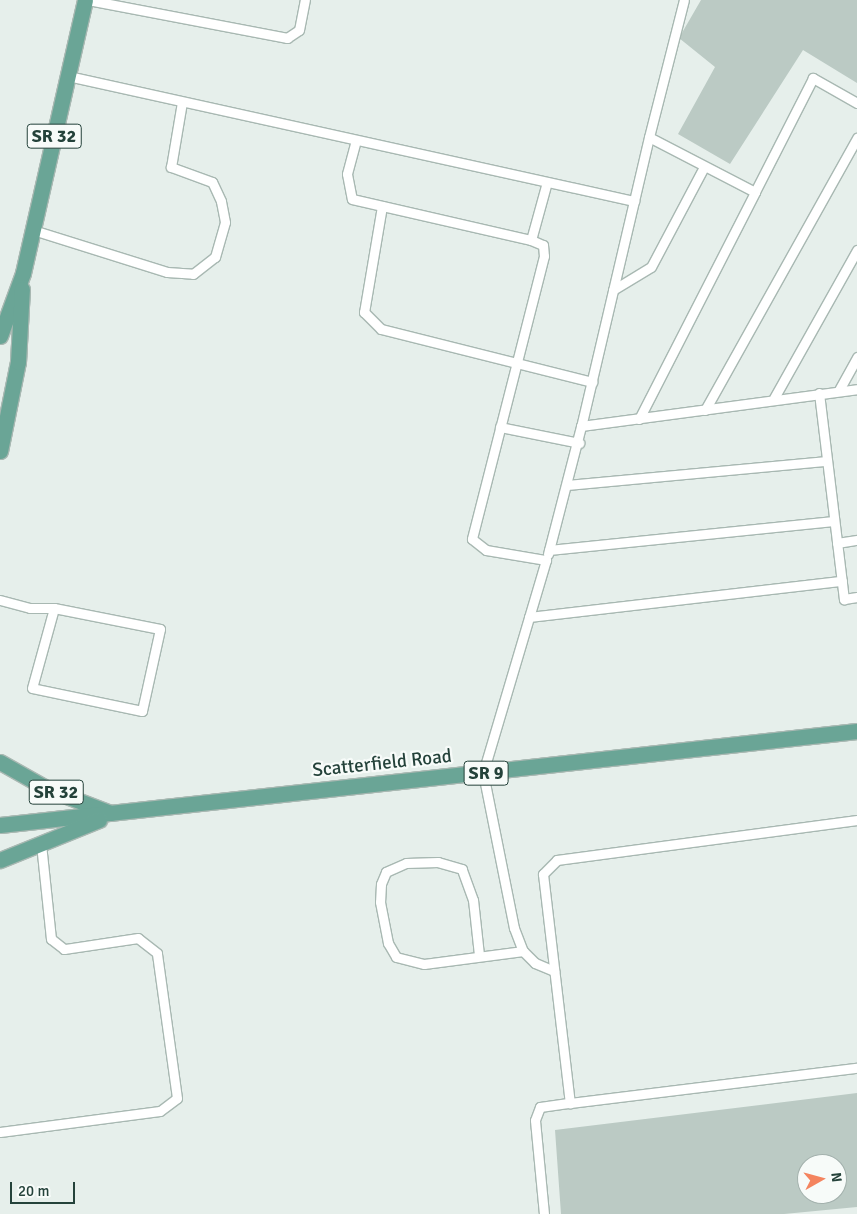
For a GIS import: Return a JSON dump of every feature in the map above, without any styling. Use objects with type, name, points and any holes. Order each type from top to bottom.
[{"type":"main road","name":"SR 32","points":[[0,336],[23,273],[86,0]]},
{"type":"main road","name":"SR 32","points":[[0,450],[18,362],[23,273]]},
{"type":"main road","name":"Scatterfield Road","points":[[0,825],[115,814],[857,731]]},
{"type":"main road","name":"SR 32","points":[[0,762],[48,788],[115,814]]},
{"type":"main road","points":[[0,860],[115,814]]},
{"type":"lane","points":[[86,0],[287,38],[299,30],[305,0]]},
{"type":"lane","points":[[554,971],[535,963],[523,951],[505,892],[483,773],[579,442],[581,426],[649,137],[684,0]]},
{"type":"lane","points":[[68,76],[634,201]]},
{"type":"lane","points":[[640,419],[813,78],[857,103]]},
{"type":"lane","points":[[33,230],[167,272],[193,274],[215,257],[225,222],[221,201],[212,182],[171,167],[182,102]]},
{"type":"lane","points":[[649,137],[755,192]]},
{"type":"lane","points":[[704,410],[857,138]]},
{"type":"lane","points":[[356,140],[346,174],[352,199],[531,240],[543,245],[544,256],[472,539],[486,550],[546,560]]},
{"type":"lane","points":[[613,290],[651,267],[704,167]]},
{"type":"lane","points":[[531,240],[546,182]]},
{"type":"lane","points":[[382,206],[364,312],[381,329],[592,382]]},
{"type":"lane","points":[[774,398],[857,250]]},
{"type":"lane","points":[[839,390],[857,357]]},
{"type":"lane","points":[[581,426],[704,410],[774,398],[857,389]]},
{"type":"lane","points":[[818,393],[844,599],[857,598]]},
{"type":"lane","points":[[500,427],[579,442]]},
{"type":"lane","points":[[567,485],[827,461]]},
{"type":"lane","points":[[549,550],[834,521]]},
{"type":"lane","points":[[837,543],[857,540]]},
{"type":"lane","points":[[529,617],[842,580]]},
{"type":"lane","points":[[0,600],[30,608],[54,608],[160,629],[142,711],[32,688],[54,608]]},
{"type":"lane","points":[[570,1103],[543,874],[557,860],[857,820]]},
{"type":"lane","points":[[0,1132],[160,1111],[177,1098],[157,953],[138,938],[64,949],[51,939],[41,844]]},
{"type":"lane","points":[[479,955],[473,900],[462,869],[452,864],[422,862],[406,863],[386,872],[381,884],[380,902],[388,943],[396,957],[424,964],[479,955],[493,957],[523,951]]},
{"type":"lane","points":[[544,1214],[535,1120],[540,1107],[857,1068]]},
{"type":"building","points":[[701,0],[857,0],[857,83],[803,50],[730,164],[678,134],[715,67],[679,38]]},
{"type":"building","points":[[857,1093],[857,1207],[784,1214],[561,1214],[555,1130]]}]
